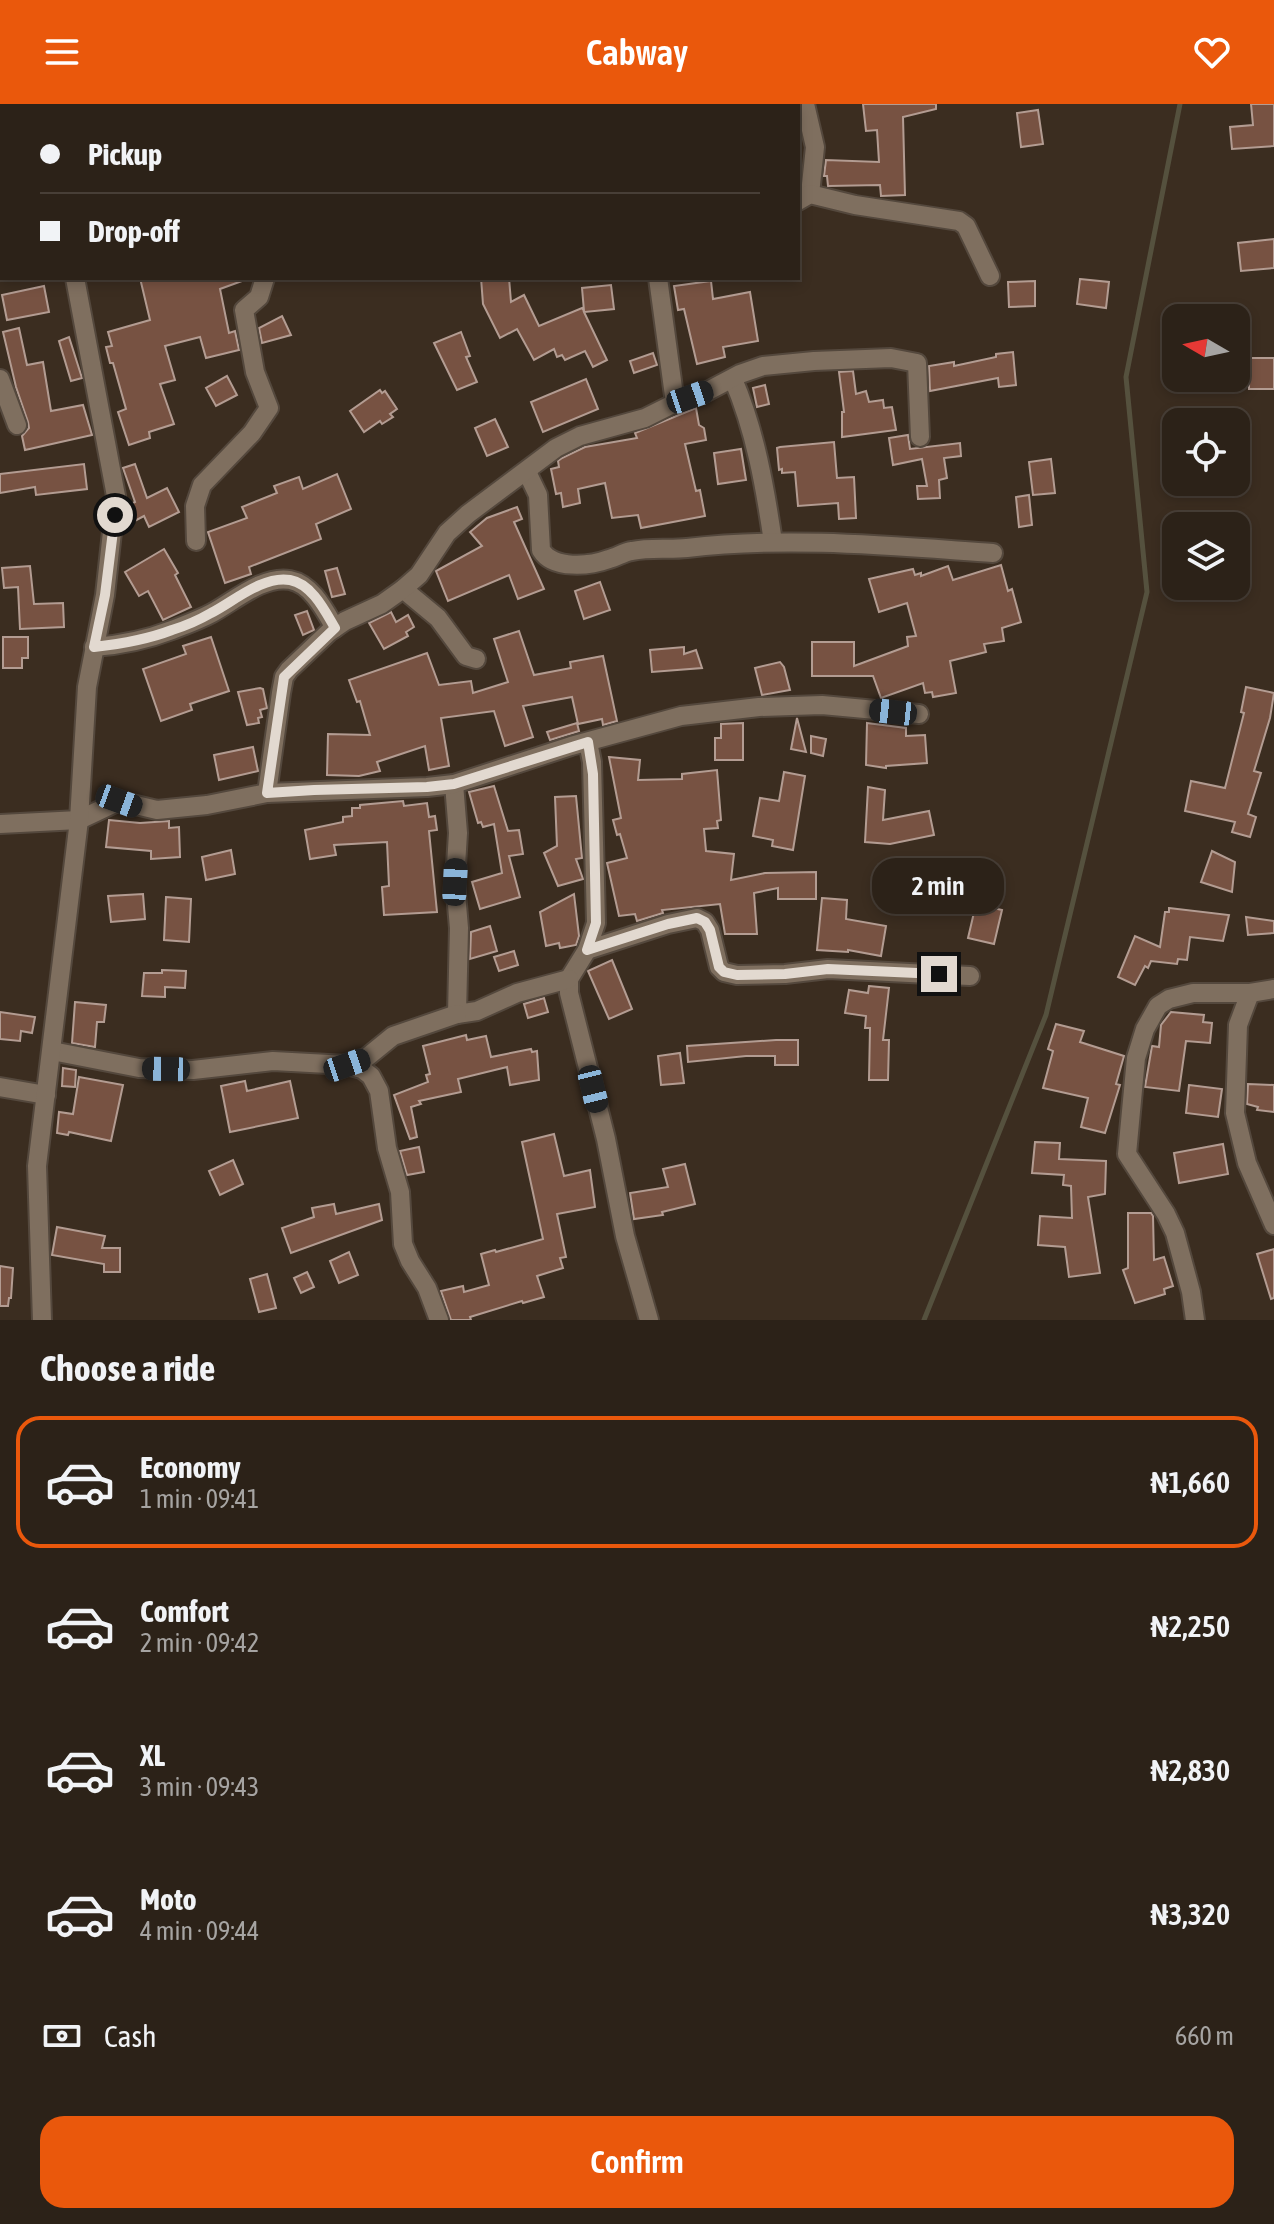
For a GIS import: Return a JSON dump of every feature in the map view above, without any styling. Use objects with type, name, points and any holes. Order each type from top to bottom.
[{"type":"street","points":[[805,104],[815,147],[804,198],[959,221],[966,226],[990,276]]},
{"type":"street","points":[[42,1320],[37,1166],[79,820],[87,687],[105,595],[116,496],[75,280]]},
{"type":"street","points":[[196,541],[195,506],[202,485],[252,433],[269,408],[255,372],[244,310],[259,297],[265,280]]},
{"type":"street","points":[[658,280],[675,403]]},
{"type":"street","points":[[267,793],[284,677],[335,628],[382,604],[403,589],[419,575],[447,533],[556,448],[580,436],[645,418],[763,366],[891,358],[915,362],[918,366],[920,437]]},
{"type":"street","points":[[0,379],[17,425]]},
{"type":"street","points":[[733,379],[743,402],[754,444],[773,542]]},
{"type":"street","points":[[527,472],[538,495],[541,550],[553,560],[581,564],[603,561],[631,551],[773,542],[993,553]]},
{"type":"street","points":[[94,647],[130,644],[174,630],[211,614],[264,584],[278,580],[291,580],[301,585],[319,602],[335,628]]},
{"type":"street","points":[[403,589],[438,618],[466,656],[476,659]]},
{"type":"street","points":[[0,824],[79,820],[119,801],[157,810],[207,805],[267,793],[454,784],[681,716],[759,707],[822,705],[919,714]]},
{"type":"street","points":[[588,742],[593,774],[596,923],[587,950],[569,979],[569,993],[606,1139],[625,1236],[649,1320]]},
{"type":"street","points":[[454,784],[458,833],[455,882],[459,928],[457,1014]]},
{"type":"street","points":[[587,950],[697,918],[705,922],[710,930],[719,967],[730,974],[785,974],[828,969],[970,976]]},
{"type":"street","points":[[347,1065],[366,1058],[393,1036],[457,1014],[477,1011],[517,993],[569,979]]},
{"type":"street","points":[[1195,1320],[1175,1233],[1127,1154],[1136,1058],[1145,1029],[1158,1006],[1177,995],[1250,993],[1274,989]]},
{"type":"street","points":[[1250,993],[1238,1025],[1235,1113],[1247,1163],[1274,1225]]},
{"type":"street","points":[[52,1051],[139,1068],[193,1070],[273,1061],[347,1065],[362,1069],[371,1076],[379,1091],[387,1148],[400,1192],[403,1244],[427,1288],[439,1320]]},
{"type":"street","points":[[0,1087],[46,1095]]},
{"type":"building","points":[[863,104],[936,104],[936,109],[903,117],[905,195],[881,196],[880,185],[828,186],[827,176],[824,176],[826,160],[879,162],[877,130],[866,131]]},
{"type":"building","points":[[1251,104],[1274,104],[1274,146],[1232,149],[1230,127],[1253,125]]},
{"type":"building","points":[[1038,110],[1043,144],[1021,147],[1017,113]]},
{"type":"building","points":[[1274,239],[1274,268],[1241,271],[1238,243]]},
{"type":"building","points":[[1080,279],[1109,282],[1106,308],[1077,304]]},
{"type":"building","points":[[140,280],[245,280],[220,289],[229,333],[235,331],[239,350],[206,358],[200,337],[165,346],[175,380],[160,384],[174,424],[149,432],[150,438],[129,445],[118,412],[126,409],[106,347],[112,346],[108,332],[150,320]]},
{"type":"building","points":[[481,280],[509,280],[511,302],[524,295],[539,326],[582,308],[584,311],[582,288],[611,285],[614,309],[584,312],[607,360],[593,367],[585,351],[565,360],[562,355],[557,357],[554,349],[534,360],[517,329],[500,338],[483,304]]},
{"type":"building","points":[[711,281],[713,299],[750,292],[758,341],[723,347],[725,357],[697,364],[684,309],[678,310],[674,286]]},
{"type":"building","points":[[1035,281],[1035,306],[1009,307],[1008,282]]},
{"type":"building","points":[[44,286],[49,312],[7,320],[2,295]]},
{"type":"building","points":[[282,316],[291,335],[262,343],[259,328]]},
{"type":"building","points":[[19,328],[27,365],[43,362],[51,411],[83,405],[92,435],[25,450],[22,436],[29,428],[28,422],[3,332]]},
{"type":"building","points":[[461,332],[470,356],[466,357],[477,382],[457,390],[434,343]]},
{"type":"building","points":[[69,337],[82,378],[71,381],[59,341]]},
{"type":"building","points":[[1013,352],[1016,385],[999,387],[998,378],[930,391],[929,366],[954,362],[954,366]]},
{"type":"building","points":[[653,353],[657,365],[634,373],[630,361]]},
{"type":"building","points":[[1250,358],[1274,358],[1274,389],[1250,389]]},
{"type":"building","points":[[853,371],[856,394],[866,391],[869,402],[883,400],[884,408],[892,407],[896,430],[842,437],[844,412],[839,372]]},
{"type":"building","points":[[227,376],[237,395],[216,406],[206,388]]},
{"type":"building","points":[[586,379],[598,409],[543,432],[531,402]]},
{"type":"building","points":[[765,385],[769,404],[757,407],[753,388]]},
{"type":"building","points":[[380,390],[382,393],[385,391],[397,409],[390,414],[393,417],[382,424],[380,421],[364,432],[350,411]]},
{"type":"building","points":[[696,408],[706,440],[685,444],[705,516],[641,528],[638,515],[612,518],[605,483],[578,489],[580,503],[563,507],[561,493],[556,494],[551,469],[559,467],[558,461],[562,458],[585,447],[637,438],[635,433]]},
{"type":"building","points":[[495,419],[508,447],[487,456],[475,428]]},
{"type":"building","points":[[908,435],[910,449],[960,443],[961,456],[944,458],[947,478],[939,480],[940,498],[918,499],[917,486],[927,486],[922,459],[893,465],[889,438]]},
{"type":"building","points":[[834,442],[837,478],[854,477],[856,518],[839,519],[838,503],[798,506],[795,472],[782,473],[782,469],[779,470],[777,448]]},
{"type":"building","points":[[741,449],[746,480],[718,484],[714,453]]},
{"type":"building","points":[[1051,459],[1055,493],[1033,495],[1029,462]]},
{"type":"building","points":[[84,464],[87,489],[36,495],[35,487],[0,493],[0,474]]},
{"type":"building","points":[[135,464],[147,498],[167,488],[179,512],[149,527],[144,516],[131,523],[126,514],[127,506],[135,502],[123,468]]},
{"type":"building","points":[[337,474],[351,509],[316,524],[321,539],[249,567],[251,574],[225,583],[208,532],[247,518],[242,507],[277,493],[274,486],[299,477],[303,489]]},
{"type":"building","points":[[1029,495],[1032,525],[1019,527],[1016,497]]},
{"type":"building","points":[[517,507],[522,519],[514,522],[544,589],[518,599],[509,575],[448,601],[436,571],[482,546],[470,532],[487,518]]},
{"type":"building","points":[[164,549],[178,573],[175,575],[191,607],[163,620],[148,591],[139,596],[125,572]]},
{"type":"building","points":[[1001,565],[1008,591],[1012,589],[1021,622],[1002,628],[1004,641],[984,644],[986,652],[950,661],[956,693],[933,697],[932,692],[925,693],[923,683],[881,698],[873,676],[812,676],[812,642],[854,642],[854,666],[908,646],[907,637],[916,636],[907,603],[879,612],[869,579],[913,569],[915,575],[921,573],[921,576],[948,566],[953,580]]},
{"type":"building","points":[[30,566],[34,604],[63,603],[64,627],[20,629],[18,587],[4,588],[2,568]]},
{"type":"building","points":[[337,568],[345,594],[332,597],[325,571]]},
{"type":"building","points":[[600,582],[610,610],[584,619],[575,591]]},
{"type":"building","points":[[307,611],[314,630],[303,635],[295,615]]},
{"type":"building","points":[[391,612],[396,622],[408,615],[414,627],[406,632],[408,636],[384,649],[369,623]]},
{"type":"building","points":[[519,631],[534,675],[571,668],[570,662],[603,656],[617,721],[603,725],[602,719],[578,724],[572,697],[523,706],[533,737],[505,746],[494,711],[441,718],[449,766],[429,770],[425,746],[377,762],[380,771],[359,776],[327,775],[328,734],[370,735],[360,701],[357,702],[349,680],[427,653],[439,685],[471,681],[473,693],[508,682],[494,639]]},
{"type":"building","points":[[3,637],[28,637],[28,658],[22,658],[22,668],[3,668]]},
{"type":"building","points":[[211,637],[229,691],[190,704],[192,710],[161,721],[143,669],[186,654],[183,646]]},
{"type":"building","points":[[684,647],[684,654],[696,650],[702,668],[652,672],[650,650]]},
{"type":"building","points":[[780,662],[790,690],[762,695],[755,668]]},
{"type":"building","points":[[1246,687],[1274,693],[1254,771],[1261,773],[1248,814],[1256,817],[1250,837],[1232,832],[1235,822],[1185,811],[1191,781],[1225,788],[1244,713],[1241,712]]},
{"type":"building","points":[[263,689],[267,708],[260,710],[262,717],[258,718],[259,723],[247,725],[238,692]]},
{"type":"building","points":[[797,718],[806,752],[791,749]]},
{"type":"building","points":[[577,723],[579,731],[550,740],[547,732]]},
{"type":"building","points":[[743,723],[743,760],[715,760],[715,738],[721,738],[721,724]]},
{"type":"building","points":[[867,723],[906,728],[906,736],[925,735],[927,763],[886,768],[866,765]]},
{"type":"building","points":[[811,736],[826,739],[823,756],[811,753]]},
{"type":"building","points":[[253,747],[258,771],[219,780],[214,755]]},
{"type":"building","points":[[609,757],[640,760],[638,780],[682,779],[682,774],[717,770],[721,820],[717,821],[718,828],[704,829],[706,851],[734,854],[731,880],[765,873],[816,872],[816,899],[778,899],[778,888],[754,893],[757,934],[725,934],[720,904],[662,910],[663,913],[637,921],[635,914],[619,916],[607,863],[627,858],[613,820],[621,818]]},
{"type":"building","points":[[784,772],[805,776],[793,850],[772,846],[773,840],[753,836],[760,798],[779,801]]},
{"type":"building","points":[[494,786],[508,831],[519,830],[523,854],[509,856],[520,897],[480,909],[472,882],[502,873],[494,824],[483,827],[481,822],[478,823],[469,792]]},
{"type":"building","points":[[868,787],[885,790],[883,820],[929,811],[934,835],[890,844],[865,842]]},
{"type":"building","points":[[576,796],[582,858],[576,859],[583,879],[558,886],[544,853],[557,846],[555,797]]},
{"type":"building","points":[[403,801],[404,806],[427,803],[429,817],[435,816],[437,830],[429,831],[437,912],[384,915],[382,887],[389,886],[387,842],[334,845],[336,855],[310,859],[305,830],[343,822],[343,817],[352,816],[352,808],[360,808],[360,805]]},
{"type":"building","points":[[109,820],[140,823],[169,821],[169,828],[179,827],[180,857],[151,859],[151,851],[106,847]]},
{"type":"building","points":[[231,850],[235,874],[206,880],[202,857]]},
{"type":"building","points":[[1212,851],[1235,862],[1232,892],[1201,882]]},
{"type":"building","points":[[962,870],[962,893],[936,893],[935,871]]},
{"type":"building","points":[[143,894],[145,919],[111,922],[108,896]]},
{"type":"building","points":[[574,894],[579,936],[576,945],[560,948],[559,943],[546,946],[540,912]]},
{"type":"building","points":[[166,897],[191,899],[189,942],[164,940]]},
{"type":"building","points":[[822,898],[847,900],[846,919],[886,926],[881,956],[848,950],[817,950]]},
{"type":"building","points":[[976,904],[1002,910],[994,944],[968,938]]},
{"type":"building","points":[[1169,908],[1229,915],[1223,941],[1190,937],[1187,960],[1178,959],[1177,964],[1151,961],[1135,985],[1118,977],[1135,936],[1160,947],[1165,912],[1169,912]]},
{"type":"building","points":[[1246,917],[1274,921],[1274,933],[1248,935]]},
{"type":"building","points":[[490,926],[497,951],[470,959],[471,932]]},
{"type":"building","points":[[514,951],[518,965],[499,971],[494,957]]},
{"type":"building","points":[[612,960],[632,1009],[609,1019],[588,971]]},
{"type":"building","points":[[162,970],[186,971],[185,988],[165,987],[165,997],[142,996],[144,973],[162,973]]},
{"type":"building","points":[[869,986],[889,988],[883,1040],[889,1040],[888,1080],[869,1080],[870,1028],[865,1028],[866,1016],[845,1013],[849,990],[868,993]]},
{"type":"building","points":[[544,998],[548,1012],[528,1018],[524,1004]]},
{"type":"building","points":[[75,1002],[106,1005],[104,1022],[97,1022],[95,1047],[72,1043]]},
{"type":"building","points":[[0,1012],[35,1017],[32,1033],[21,1031],[20,1041],[0,1039]]},
{"type":"building","points":[[1171,1012],[1204,1015],[1203,1022],[1212,1023],[1210,1043],[1186,1041],[1179,1091],[1145,1087],[1152,1046],[1159,1047],[1161,1025]]},
{"type":"building","points":[[1056,1024],[1084,1031],[1080,1042],[1124,1056],[1116,1084],[1120,1085],[1105,1133],[1081,1127],[1088,1098],[1043,1088],[1053,1051],[1048,1049]]},
{"type":"building","points":[[466,1035],[467,1040],[486,1036],[491,1057],[531,1049],[532,1052],[537,1051],[539,1080],[510,1085],[507,1067],[458,1079],[461,1092],[419,1101],[421,1104],[411,1107],[417,1137],[410,1139],[394,1095],[428,1082],[426,1075],[430,1074],[423,1046]]},
{"type":"building","points":[[798,1040],[798,1065],[775,1065],[775,1056],[688,1062],[687,1046]]},
{"type":"building","points":[[680,1053],[684,1083],[661,1085],[658,1056]]},
{"type":"building","points":[[63,1068],[76,1070],[75,1087],[62,1086]]},
{"type":"building","points":[[79,1077],[123,1085],[111,1141],[69,1132],[68,1135],[57,1133],[59,1112],[73,1114]]},
{"type":"building","points":[[245,1081],[247,1091],[290,1081],[298,1118],[230,1132],[221,1086]]},
{"type":"building","points":[[1248,1084],[1274,1085],[1274,1112],[1257,1110],[1258,1107],[1247,1104]]},
{"type":"building","points":[[1189,1085],[1222,1089],[1218,1117],[1186,1113]]},
{"type":"building","points":[[554,1134],[564,1176],[590,1170],[595,1207],[557,1214],[566,1257],[560,1258],[563,1268],[537,1276],[544,1297],[470,1317],[471,1320],[451,1320],[441,1291],[463,1286],[464,1292],[489,1285],[481,1254],[543,1239],[522,1142]]},
{"type":"building","points":[[1035,1142],[1060,1143],[1059,1159],[1106,1161],[1105,1194],[1088,1197],[1100,1273],[1069,1277],[1065,1247],[1038,1245],[1040,1216],[1072,1218],[1071,1186],[1063,1185],[1064,1175],[1032,1173]]},
{"type":"building","points":[[1223,1144],[1228,1174],[1179,1183],[1174,1153]]},
{"type":"building","points":[[419,1147],[424,1172],[407,1175],[400,1151]]},
{"type":"building","points":[[233,1160],[243,1184],[220,1195],[209,1171]]},
{"type":"building","points":[[685,1164],[695,1204],[662,1212],[663,1215],[634,1219],[630,1193],[668,1187],[663,1169]]},
{"type":"building","points":[[334,1204],[336,1214],[379,1204],[382,1220],[291,1253],[282,1228],[314,1217],[312,1208]]},
{"type":"building","points":[[1128,1213],[1151,1213],[1153,1216],[1154,1260],[1164,1257],[1173,1286],[1164,1289],[1165,1294],[1135,1303],[1123,1270],[1128,1268]]},
{"type":"building","points":[[57,1227],[105,1236],[102,1248],[120,1248],[120,1272],[104,1272],[104,1264],[52,1255]]},
{"type":"building","points":[[1274,1249],[1274,1298],[1271,1299],[1257,1254]]},
{"type":"building","points":[[349,1252],[358,1275],[339,1283],[330,1261]]},
{"type":"building","points":[[0,1266],[13,1268],[8,1306],[0,1306]]},
{"type":"building","points":[[307,1272],[314,1287],[301,1293],[294,1278]]},
{"type":"building","points":[[267,1274],[276,1308],[259,1312],[250,1279]]},
{"type":"waterway","points":[[924,1320],[1046,1015],[1147,592],[1126,377],[1180,104]]},
{"type":"route","points":[[115,515],[105,595],[94,647],[130,644],[174,630],[211,614],[264,584],[278,580],[291,580],[301,585],[319,602],[335,628],[284,677],[267,793],[454,784],[490,770],[588,742],[593,774],[596,923],[587,950],[697,918],[705,922],[710,930],[719,967],[730,974],[785,974],[828,969],[939,974]]}]
